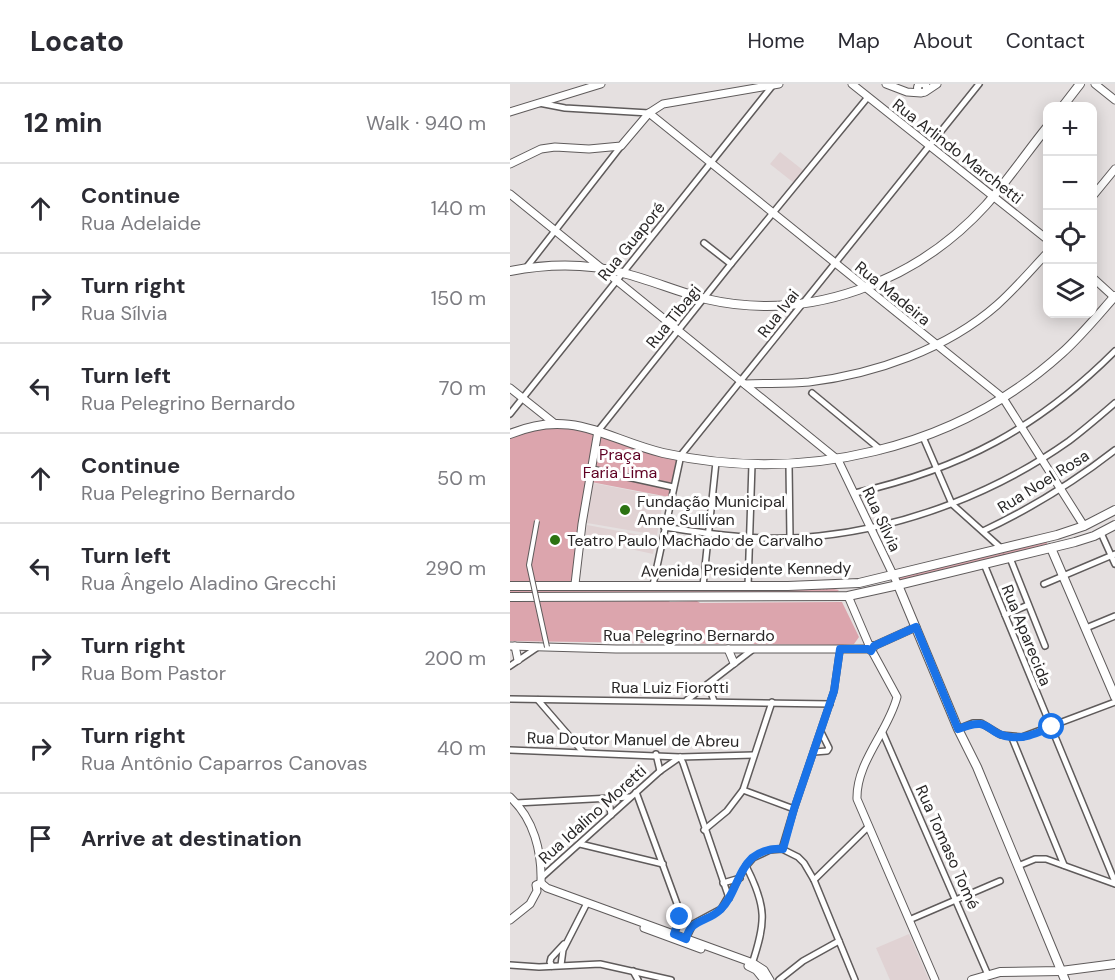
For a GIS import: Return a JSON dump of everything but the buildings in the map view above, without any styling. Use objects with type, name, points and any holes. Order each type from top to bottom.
[{"type":"main road","points":[[1066,102],[1080,84]]},
{"type":"main road","points":[[510,271],[526,268],[600,268],[704,299],[730,304],[801,305],[865,289],[899,273],[934,251],[964,226],[993,196],[1043,131]]},
{"type":"main road","points":[[510,434],[533,426],[554,423],[570,424],[662,453],[716,462],[789,465],[838,460],[923,437],[1003,398],[1062,353],[1115,297]]},
{"type":"main road","name":"Avenida Presidente Kennedy","points":[[510,585],[748,586],[859,583],[1057,535],[1084,526],[1115,510]]},
{"type":"main road","name":"Avenida Presidente Kennedy","points":[[510,596],[848,596],[1075,542],[1101,533],[1115,525]]},
{"type":"main road","points":[[1084,526],[1101,533]]},
{"type":"main road","points":[[1057,535],[1051,540],[1051,548],[1115,699]]},
{"type":"main road","points":[[884,577],[898,585]]},
{"type":"main road","points":[[848,596],[849,588],[859,583]]},
{"type":"main road","points":[[510,585],[512,591],[510,596]]},
{"type":"main road","points":[[829,585],[841,589],[848,596]]},
{"type":"main road","name":"Rua Sílvia","points":[[898,585],[958,729],[977,767],[1065,980]]},
{"type":"main road","points":[[972,980],[1000,972],[1061,971],[1115,964]]},
{"type":"street","points":[[510,112],[601,84]]},
{"type":"street","points":[[526,268],[649,113],[669,102],[779,84]]},
{"type":"street","name":"Rua Arlindo Marchetti","points":[[852,84],[1043,237]]},
{"type":"street","points":[[886,84],[907,92],[929,84]]},
{"type":"street","points":[[921,87],[937,84]]},
{"type":"street","name":"Rua Ivai","points":[[653,585],[681,455],[743,382],[801,305],[980,84]]},
{"type":"street","points":[[1095,84],[1115,100]]},
{"type":"street","name":"Rua Guaporé","points":[[510,414],[773,85]]},
{"type":"street","name":"Rua Tibagi","points":[[575,584],[598,431],[868,97]]},
{"type":"street","points":[[537,103],[565,108],[649,113]]},
{"type":"street","name":"Rua Madeira","points":[[649,113],[1003,398],[1084,526]]},
{"type":"street","points":[[510,164],[542,149],[621,146]]},
{"type":"street","points":[[1097,191],[1115,169]]},
{"type":"street","name":"Rua Sílvia","points":[[510,194],[838,460],[898,585]]},
{"type":"street","points":[[704,243],[731,264]]},
{"type":"street","points":[[743,382],[796,383],[838,377],[894,362],[935,345],[966,327],[995,306],[1018,285],[1043,257]]},
{"type":"street","points":[[1097,282],[1115,297]]},
{"type":"street","points":[[855,493],[891,485],[938,470],[972,455],[1053,407],[1115,351]]},
{"type":"street","points":[[510,388],[554,423]]},
{"type":"street","points":[[812,393],[881,450]]},
{"type":"street","points":[[664,527],[709,534],[790,538],[818,537],[870,527],[952,504],[998,483],[1068,441],[1115,403]]},
{"type":"street","points":[[923,437],[952,504],[1000,548]]},
{"type":"street","name":"Rua Noel Rosa","points":[[983,531],[1011,518],[1059,489],[1115,450]]},
{"type":"street","points":[[703,586],[716,462]]},
{"type":"street","points":[[748,586],[752,464]]},
{"type":"street","points":[[789,465],[790,538]]},
{"type":"street","points":[[591,469],[673,487]]},
{"type":"street","points":[[510,666],[543,646],[529,565],[537,521]]},
{"type":"street","points":[[1101,533],[1113,555],[1115,564]]},
{"type":"street","points":[[1044,584],[1113,555]]},
{"type":"street","points":[[1010,558],[1045,646]]},
{"type":"street","name":"Rua Aparecida","points":[[984,564],[1115,883]]},
{"type":"street","points":[[848,596],[871,648],[897,697],[866,764],[857,794],[868,827],[934,980]]},
{"type":"street","points":[[1005,615],[1028,605]]},
{"type":"street","points":[[1086,628],[1115,616]]},
{"type":"street","name":"Rua Pelegrino Bernardo","points":[[512,646],[753,650],[871,648],[916,627]]},
{"type":"street","points":[[512,646],[518,660]]},
{"type":"street","points":[[728,649],[734,663]]},
{"type":"street","points":[[783,849],[794,809],[830,704],[837,679],[840,649]]},
{"type":"street","points":[[686,702],[753,650]]},
{"type":"street","points":[[708,684],[714,701]]},
{"type":"street","name":"Rua Luiz Fiorotti","points":[[510,699],[830,704]]},
{"type":"street","points":[[958,729],[973,723],[981,723],[1001,735],[1012,738],[1027,736],[1051,728],[1115,699]]},
{"type":"street","points":[[538,700],[583,752]]},
{"type":"street","points":[[704,830],[727,811],[743,790],[772,702]]},
{"type":"street","name":"Rua Tomaso Tomé","points":[[882,731],[988,975]]},
{"type":"street","points":[[814,752],[827,751],[829,748],[821,732]]},
{"type":"street","points":[[564,752],[569,737]]},
{"type":"street","points":[[1012,738],[1064,865]]},
{"type":"street","name":"Rua Doutor Manuel de Abreu","points":[[510,750],[656,754],[680,757],[754,755]]},
{"type":"street","name":"Rua Idalino Moretti","points":[[656,754],[660,771]]},
{"type":"street","points":[[680,757],[729,898]]},
{"type":"street","name":"Rua Idalino Moretti","points":[[541,886],[580,844],[630,797],[680,757]]},
{"type":"street","points":[[743,790],[794,809]]},
{"type":"street","points":[[636,792],[680,912],[679,923],[673,936]]},
{"type":"street","points":[[510,797],[524,814],[537,843],[541,886],[530,904],[510,920]]},
{"type":"street","points":[[516,804],[630,797]]},
{"type":"street","points":[[605,799],[611,815]]},
{"type":"street","points":[[524,814],[532,803]]},
{"type":"street","points":[[814,880],[868,827]]},
{"type":"street","points":[[580,844],[663,864]]},
{"type":"street","points":[[686,941],[693,924],[716,913],[729,898],[746,866],[753,858],[761,853],[783,849],[798,857],[814,880],[855,980]]},
{"type":"street","points":[[1018,866],[1040,859],[1115,883]]},
{"type":"street","points":[[746,866],[760,897],[763,917],[761,938],[752,965]]},
{"type":"street","points":[[723,884],[740,878]]},
{"type":"street","points":[[909,920],[1000,881]]},
{"type":"street","points":[[541,886],[586,905],[752,965],[764,970],[770,980]]},
{"type":"street","points":[[561,965],[562,950],[586,905]]},
{"type":"street","points":[[779,980],[803,961],[839,941]]},
{"type":"street","points":[[552,966],[551,958],[565,943]]},
{"type":"street","points":[[510,965],[600,964],[671,980]]},
{"type":"street","points":[[752,965],[764,980]]},
{"type":"street","points":[[633,971],[638,980]]},
{"type":"shaded area","points":[[780,152],[804,171],[794,183],[770,164]]},
{"type":"shaded area","name":"Fundação Municipal Anne Sullivan","points":[[593,483],[664,497],[657,535],[587,523]]},
{"type":"shaded area","points":[[587,525],[656,538],[653,554],[585,539]]},
{"type":"shaded area","points":[[909,934],[929,980],[890,980],[876,948]]},
{"type":"green space","points":[[557,425],[595,431],[571,582],[510,582],[510,436]]},
{"type":"green space","name":"Praça Faria Lima","points":[[598,432],[678,457],[669,497],[591,482]]},
{"type":"green space","points":[[1047,540],[1047,545],[899,579],[899,576]]},
{"type":"green space","points":[[510,588],[829,588],[839,590],[837,592],[510,594]]},
{"type":"green space","points":[[667,599],[670,602],[697,601],[700,603],[842,602],[859,637],[854,644],[842,645],[746,644],[735,639],[726,644],[510,641],[510,602]]},
{"type":"place","name":"Fundação Municipal Anne Sullivan","points":[[625,510]]},
{"type":"place","name":"Teatro Paulo Machado de Carvalho","points":[[555,540]]},
{"type":"route","points":[[680,917],[674,934],[686,939],[693,924],[721,909],[749,861],[761,853],[783,849],[794,809],[834,691],[839,669],[840,649],[868,649],[871,651],[874,646],[916,627],[958,729],[973,723],[981,723],[1001,735],[1016,738],[1052,727]]}]
